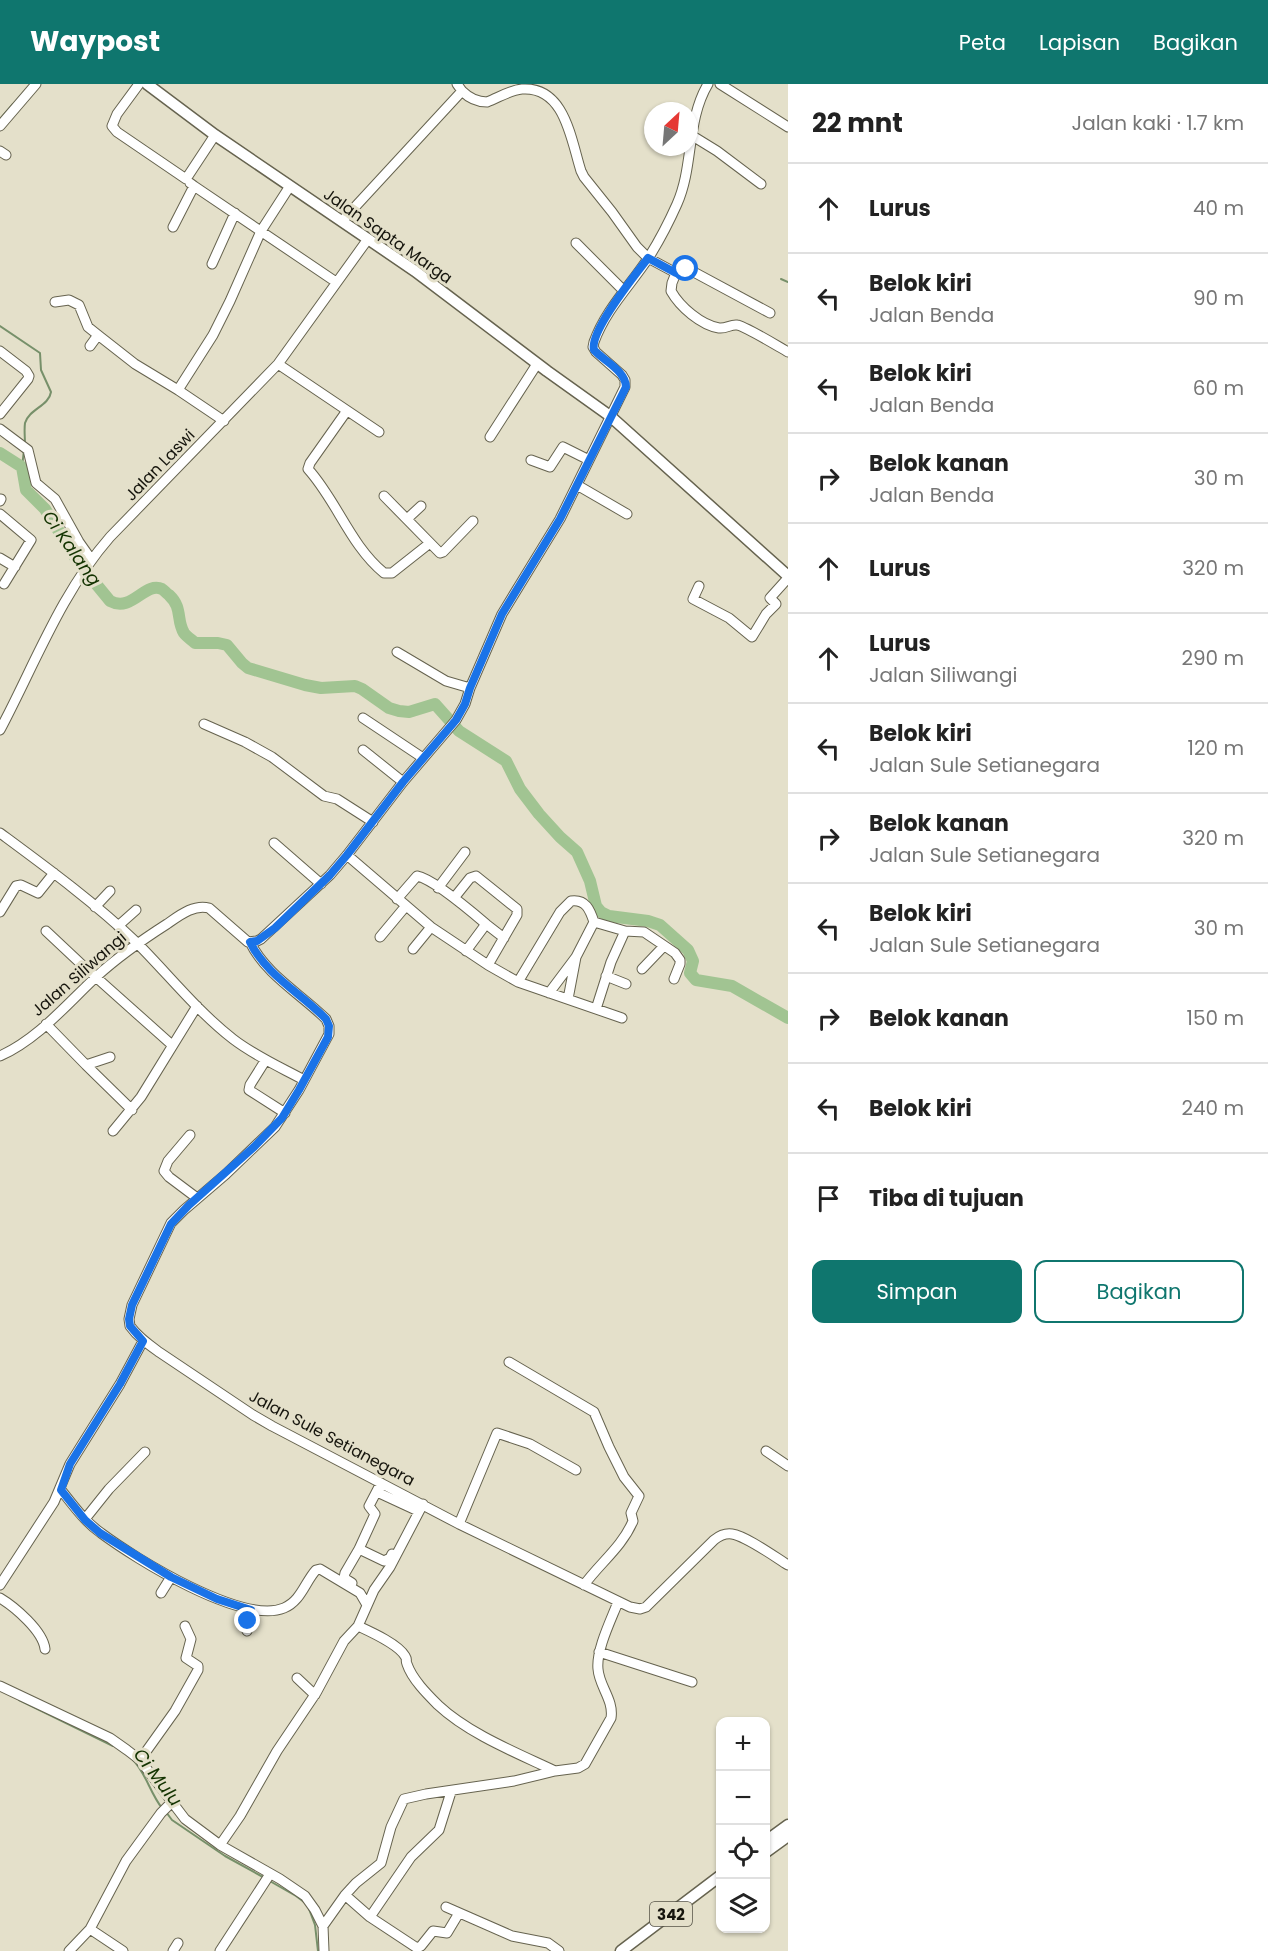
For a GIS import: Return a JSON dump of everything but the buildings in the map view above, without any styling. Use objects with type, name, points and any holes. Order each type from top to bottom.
[{"type":"main road","name":"Jalan Sapta Marga","points":[[147,84],[215,135],[432,283],[537,364],[610,416],[788,577]]},
{"type":"main road","points":[[770,1838],[788,1825]]},
{"type":"main road","points":[[770,1849],[788,1836]]},
{"type":"main road","name":"342","points":[[621,1951],[716,1879]]},
{"type":"main road","name":"342","points":[[633,1951],[716,1889]]},
{"type":"street","points":[[0,126],[36,84]]},
{"type":"street","points":[[139,84],[117,114],[112,126],[117,132],[336,282]]},
{"type":"street","points":[[698,105],[708,84]]},
{"type":"street","points":[[720,84],[788,127]]},
{"type":"street","points":[[342,220],[459,88],[471,98],[482,102],[519,89],[535,90],[551,98],[568,125],[581,171],[630,239],[648,258],[676,273]]},
{"type":"street","points":[[173,227],[190,182],[215,135]]},
{"type":"street","points":[[698,139],[761,184]]},
{"type":"street","points":[[250,942],[257,941],[268,934],[321,884],[455,721],[465,704],[502,614],[550,536],[626,387],[625,380],[619,372],[593,347],[597,334],[623,290],[648,258],[680,195],[688,156]]},
{"type":"street","points":[[178,390],[220,323],[261,231],[290,186]]},
{"type":"street","points":[[212,264],[235,213]]},
{"type":"street","name":"Jalan Laswi","points":[[0,730],[63,606],[90,561],[110,537],[278,364],[368,239]]},
{"type":"street","points":[[576,243],[623,290]]},
{"type":"street","points":[[770,313],[690,270],[683,269],[676,273],[672,283],[671,291],[677,301],[692,314],[717,328],[737,325],[788,352]]},
{"type":"street","points":[[55,302],[69,300],[79,305],[88,327],[98,335],[135,364],[224,421]]},
{"type":"street","points":[[90,346],[98,335]]},
{"type":"street","points":[[0,351],[26,370],[29,376],[0,414]]},
{"type":"street","points":[[278,364],[346,412],[379,432]]},
{"type":"street","points":[[490,437],[537,364]]},
{"type":"street","points":[[346,412],[309,463],[308,469],[323,487],[345,526],[384,573],[392,573],[429,543]]},
{"type":"street","points":[[0,429],[24,447],[31,457],[36,483],[58,504],[90,561]]},
{"type":"street","points":[[531,460],[550,467],[563,447],[589,460]]},
{"type":"street","points":[[577,485],[627,514]]},
{"type":"street","points":[[384,496],[429,543],[442,553],[473,521]]},
{"type":"street","points":[[407,519],[421,506]]},
{"type":"street","points":[[0,514],[32,540],[4,584]]},
{"type":"street","points":[[0,558],[15,567]]},
{"type":"street","points":[[699,586],[693,599],[729,618],[752,637],[759,624],[776,604],[770,598],[788,577]]},
{"type":"street","points":[[397,652],[446,681],[470,688]]},
{"type":"street","points":[[0,706],[10,712]]},
{"type":"street","points":[[363,718],[423,758]]},
{"type":"street","points":[[204,724],[272,757],[324,796],[340,801],[373,822]]},
{"type":"street","points":[[363,750],[403,782]]},
{"type":"street","points":[[0,833],[54,873],[118,926],[231,1038],[265,1061],[304,1080]]},
{"type":"street","points":[[274,843],[321,884]]},
{"type":"street","points":[[438,888],[465,852]]},
{"type":"street","points":[[347,855],[405,907],[488,965],[518,982],[622,1018]]},
{"type":"street","points":[[0,912],[16,886],[21,885],[38,893],[54,873]]},
{"type":"street","points":[[397,899],[417,876],[423,877],[454,898],[504,938]]},
{"type":"street","points":[[454,898],[466,881],[475,876],[514,905],[517,910],[517,915],[488,965]]},
{"type":"street","points":[[95,907],[110,891]]},
{"type":"street","points":[[518,982],[560,912],[569,903],[577,900],[590,909],[594,922],[576,957],[549,993]]},
{"type":"street","name":"Jalan Siliwangi","points":[[0,1056],[15,1048],[46,1024],[96,977],[137,943],[184,913],[202,907],[212,909],[240,936],[250,942]]},
{"type":"street","points":[[380,937],[405,907]]},
{"type":"street","points":[[118,926],[136,910]]},
{"type":"street","points":[[594,922],[625,931],[644,932],[670,949],[680,960],[674,979]]},
{"type":"street","points":[[466,951],[486,924]]},
{"type":"street","points":[[413,949],[431,927]]},
{"type":"street","points":[[46,931],[172,1046]]},
{"type":"street","points":[[596,1009],[606,976],[625,931]]},
{"type":"street","name":"Jalan Sule Setianegara","points":[[250,942],[256,955],[266,966],[324,1017],[330,1031],[275,1127],[171,1224],[132,1305],[130,1326],[143,1341],[253,1415],[381,1483],[421,1508],[459,1524],[618,1602],[640,1609],[646,1607],[714,1540],[725,1534],[731,1533],[742,1537],[788,1565]]},
{"type":"street","points":[[642,969],[664,946]]},
{"type":"street","points":[[568,999],[576,957]]},
{"type":"street","points":[[606,976],[626,984]]},
{"type":"street","points":[[113,1131],[132,1110],[197,1006]]},
{"type":"street","points":[[46,1024],[132,1110]]},
{"type":"street","points":[[86,1065],[110,1056]]},
{"type":"street","points":[[265,1061],[249,1090],[285,1113]]},
{"type":"street","points":[[190,1135],[168,1161],[164,1171],[197,1198]]},
{"type":"street","points":[[0,1585],[61,1490],[70,1464],[120,1384],[143,1341]]},
{"type":"street","points":[[509,1362],[594,1412],[624,1477],[639,1496],[631,1513],[633,1521],[627,1533],[612,1555],[597,1567],[584,1585]]},
{"type":"street","points":[[459,1524],[497,1433],[530,1444],[576,1470]]},
{"type":"street","points":[[766,1451],[788,1466]]},
{"type":"street","points":[[85,1520],[145,1452]]},
{"type":"street","points":[[364,1590],[344,1578],[375,1514],[369,1506],[381,1483]]},
{"type":"street","points":[[61,1490],[85,1520],[100,1533],[171,1577],[217,1599],[251,1610],[278,1610],[293,1603],[312,1575],[320,1569],[360,1593],[367,1605]]},
{"type":"street","points":[[220,1845],[240,1816],[277,1751],[315,1695],[344,1641],[358,1626],[367,1605],[421,1508],[377,1492]]},
{"type":"street","points":[[359,1549],[380,1560],[387,1561],[405,1528]]},
{"type":"street","points":[[161,1593],[171,1577]]},
{"type":"street","points":[[0,1598],[16,1609],[39,1635],[45,1649]]},
{"type":"street","points":[[323,1926],[356,1882],[381,1863],[391,1827],[404,1800],[426,1794],[514,1781],[578,1768],[585,1764],[611,1718],[611,1707],[598,1672],[599,1652],[618,1602]]},
{"type":"street","points":[[247,1631],[251,1610]]},
{"type":"street","points":[[140,1761],[175,1711],[199,1669],[186,1658],[191,1639],[185,1626]]},
{"type":"street","points":[[358,1626],[393,1644],[404,1654],[407,1665],[420,1685],[448,1713],[509,1750],[555,1771]]},
{"type":"street","points":[[599,1652],[692,1682]]},
{"type":"street","points":[[297,1678],[315,1695]]},
{"type":"street","points":[[0,1686],[110,1738],[127,1749],[140,1761],[166,1808],[268,1878],[305,1896],[323,1926],[324,1951]]},
{"type":"street","points":[[370,1917],[411,1857],[439,1830],[451,1792]]},
{"type":"street","points":[[69,1951],[90,1929],[126,1861],[166,1808]]},
{"type":"street","points":[[220,1951],[268,1878]]},
{"type":"street","points":[[345,1894],[370,1917],[418,1948],[433,1931],[445,1933],[448,1931],[459,1913]]},
{"type":"street","points":[[446,1907],[516,1937],[548,1943],[559,1951]]},
{"type":"street","points":[[90,1929],[123,1951]]},
{"type":"waterway","name":"Ci Mulu","points":[[0,119],[13,104]]},
{"type":"waterway","points":[[781,279],[788,282]]},
{"type":"waterway","points":[[0,326],[40,353],[41,370],[51,392],[47,401],[27,418],[25,444]]},
{"type":"waterway","points":[[22,467],[24,450]]},
{"type":"waterway","name":"Ci Kalang","points":[[0,453],[22,467],[26,490],[45,509],[78,562],[110,601],[118,604],[125,603],[150,589],[162,589],[176,605],[182,628],[187,636],[195,643],[227,645],[248,668],[321,688],[355,686],[389,708],[399,711],[409,712],[435,704],[459,731],[506,761],[520,789],[539,814],[577,852],[590,881],[596,906],[601,912],[609,916],[648,921],[660,925],[688,950],[693,961],[690,973],[696,980],[732,986],[788,1018]]},
{"type":"waterway","name":"Ci Mulu","points":[[19,1700],[113,1746]]},
{"type":"waterway","name":"Ci Mulu","points":[[133,1760],[162,1808]]},
{"type":"waterway","name":"Ci Mulu","points":[[166,1812],[172,1820],[225,1856],[263,1877]]},
{"type":"waterway","name":"Ci Mulu","points":[[268,1880],[304,1902]]},
{"type":"waterway","name":"Ci Mulu","points":[[309,1909],[315,1925],[318,1951]]},
{"type":"route","points":[[248,1621],[251,1610],[217,1599],[171,1577],[100,1533],[85,1520],[61,1490],[64,1478],[143,1341],[130,1326],[130,1310],[168,1229],[178,1215],[226,1174],[275,1127],[299,1090],[328,1037],[330,1031],[326,1019],[266,966],[256,955],[250,942],[257,941],[268,934],[330,875],[403,782],[456,720],[465,704],[502,614],[560,519],[626,387],[622,375],[594,350],[593,345],[597,334],[623,290],[648,258],[676,273],[686,269]]}]
